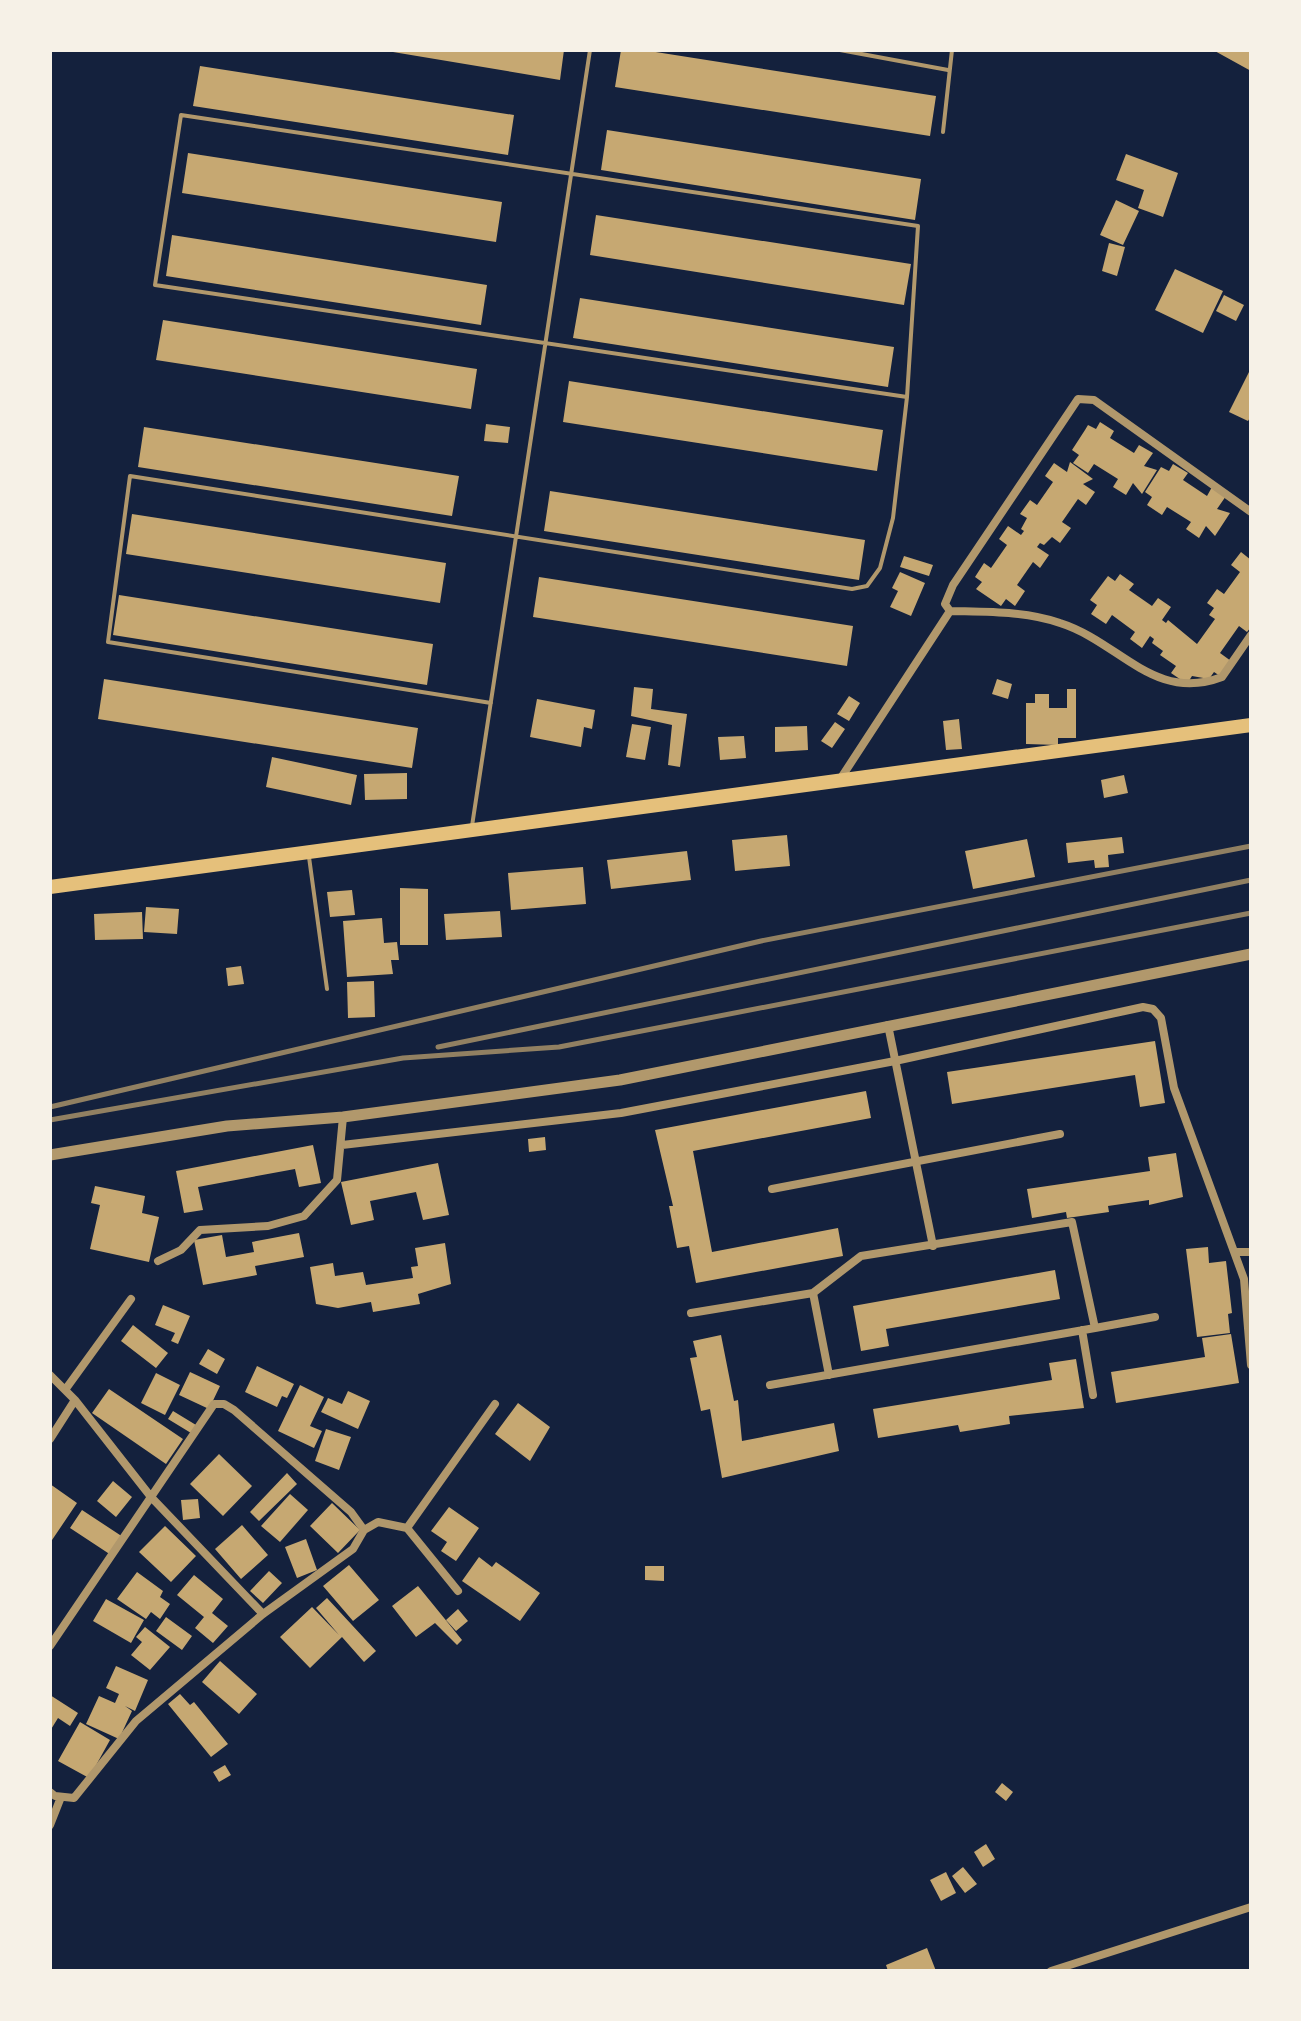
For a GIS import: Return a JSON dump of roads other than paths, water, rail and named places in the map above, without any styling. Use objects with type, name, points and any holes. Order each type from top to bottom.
[{"type":"main road","points":[[50,887],[472,828],[839,783],[1251,725]]},
{"type":"street","points":[[950,611],[945,604],[953,585],[1078,399],[1094,400],[1251,512]]},
{"type":"street","points":[[950,611],[1009,613],[1061,623],[1149,673],[1182,687],[1222,677],[1251,635]]},
{"type":"street","points":[[839,783],[950,611]]},
{"type":"street","points":[[50,1155],[227,1126],[343,1117],[620,1080],[1251,954]]},
{"type":"street","points":[[342,1145],[621,1113],[895,1061],[1143,1007],[1153,1009],[1161,1018],[1174,1088],[1244,1279],[1251,1365]]},
{"type":"street","points":[[888,1025],[933,1246]]},
{"type":"street","points":[[158,1261],[181,1250],[200,1230],[268,1226],[304,1216],[337,1180],[343,1117]]},
{"type":"street","points":[[772,1189],[1060,1134]]},
{"type":"street","points":[[691,1313],[813,1293],[861,1256],[1072,1222],[1095,1328]]},
{"type":"street","points":[[1235,1252],[1251,1252]]},
{"type":"street","points":[[813,1293],[829,1375]]},
{"type":"street","points":[[65,1390],[131,1299]]},
{"type":"street","points":[[770,1385],[1155,1317]]},
{"type":"street","points":[[1082,1330],[1093,1395]]},
{"type":"street","points":[[50,1375],[75,1400],[151,1497],[263,1614]]},
{"type":"street","points":[[50,1439],[75,1400]]},
{"type":"street","points":[[50,1646],[214,1404],[224,1404],[351,1512],[364,1530]]},
{"type":"street","points":[[407,1528],[495,1404]]},
{"type":"street","points":[[50,1792],[74,1798],[136,1721],[263,1614],[353,1549],[364,1530],[378,1522],[407,1528],[458,1591]]},
{"type":"street","points":[[50,1825],[61,1797]]},
{"type":"street","points":[[1051,1971],[1251,1907]]},
{"type":"lane","points":[[472,828],[590,50]]},
{"type":"lane","points":[[840,50],[948,70]]},
{"type":"lane","points":[[943,132],[952,50]]},
{"type":"lane","points":[[491,703],[108,642],[130,476],[852,589],[867,586],[880,568],[893,518],[907,397],[918,226],[181,115],[155,285],[907,397]]},
{"type":"lane","points":[[308,851],[327,989]]},
{"type":"railway","points":[[50,1107],[761,941],[1251,846]]},
{"type":"railway","points":[[438,1047],[1251,880]]},
{"type":"railway","points":[[50,1120],[403,1058],[559,1047],[1251,913]]}]
